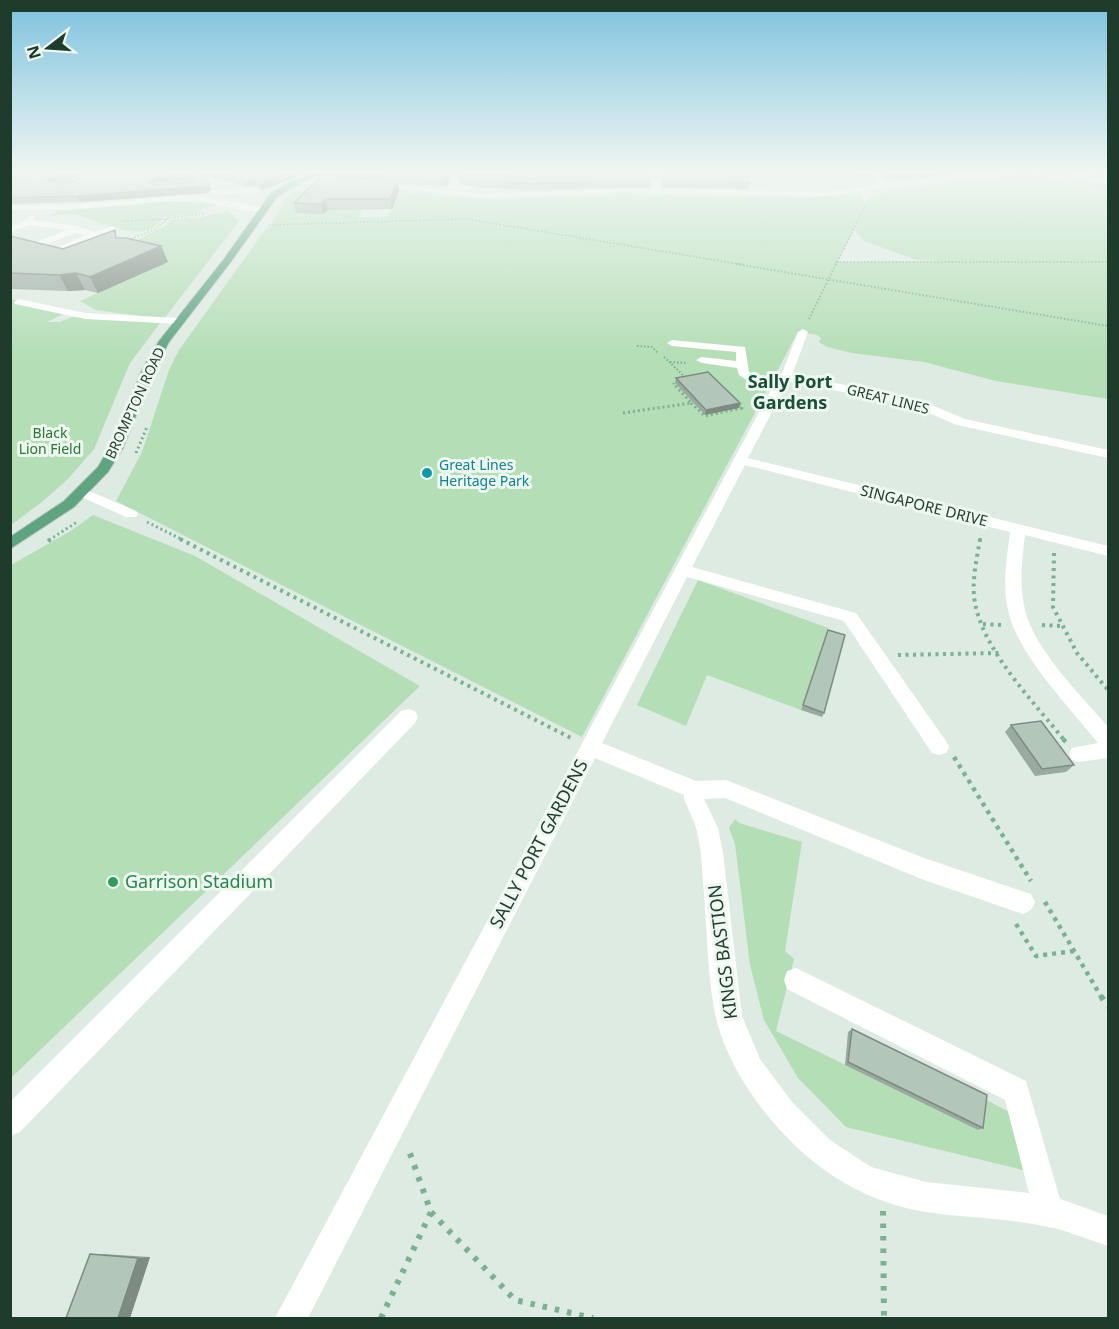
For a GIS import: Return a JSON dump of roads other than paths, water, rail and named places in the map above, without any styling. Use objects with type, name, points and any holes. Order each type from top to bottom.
[{"type":"main road","name":"BROMPTON ROAD","points":[[10,543],[49,518],[82,492],[103,469],[116,448],[154,357],[248,233]]},
{"type":"street","points":[[37,245],[67,233]]},
{"type":"street","points":[[86,233],[94,235]]},
{"type":"street","points":[[61,249],[100,233]]},
{"type":"street","points":[[19,302],[85,316],[179,321]]},
{"type":"street","name":"SALLY PORT GARDENS","points":[[291,1318],[784,378],[803,332]]},
{"type":"street","name":"GREAT LINES","points":[[672,343],[741,349],[743,373],[750,378],[784,378],[883,396],[923,406],[989,432],[1108,454]]},
{"type":"street","points":[[702,360],[742,365]]},
{"type":"street","name":"SINGAPORE DRIVE","points":[[741,460],[1108,551]]},
{"type":"street","points":[[82,492],[131,514]]},
{"type":"street","points":[[1018,529],[1014,564],[1014,598],[1020,623],[1040,655],[1108,741]]},
{"type":"street","points":[[683,570],[850,617],[939,747]]},
{"type":"street","points":[[10,1122],[408,717]]},
{"type":"street","points":[[590,747],[695,790],[726,789],[924,869],[1034,897]]},
{"type":"street","points":[[1079,754],[1108,750]]},
{"type":"street","name":"KINGS BASTION","points":[[695,790],[694,799],[706,828],[712,853],[730,1022],[741,1052],[760,1083],[803,1133],[844,1167],[861,1177],[883,1185],[924,1196],[1049,1212],[1087,1221],[1108,1231]]},
{"type":"street","points":[[796,980],[1016,1091],[1049,1212]]},
{"type":"place","name":"Great Lines Heritage Park","points":[[427,473]]},
{"type":"place","name":"Garrison Stadium","points":[[113,882]]},
{"type":"district","name":"Sally Port Gardens","points":[[790,392]]},
{"type":"park label","name":"Black Lion Field","points":[[50,442]]}]
